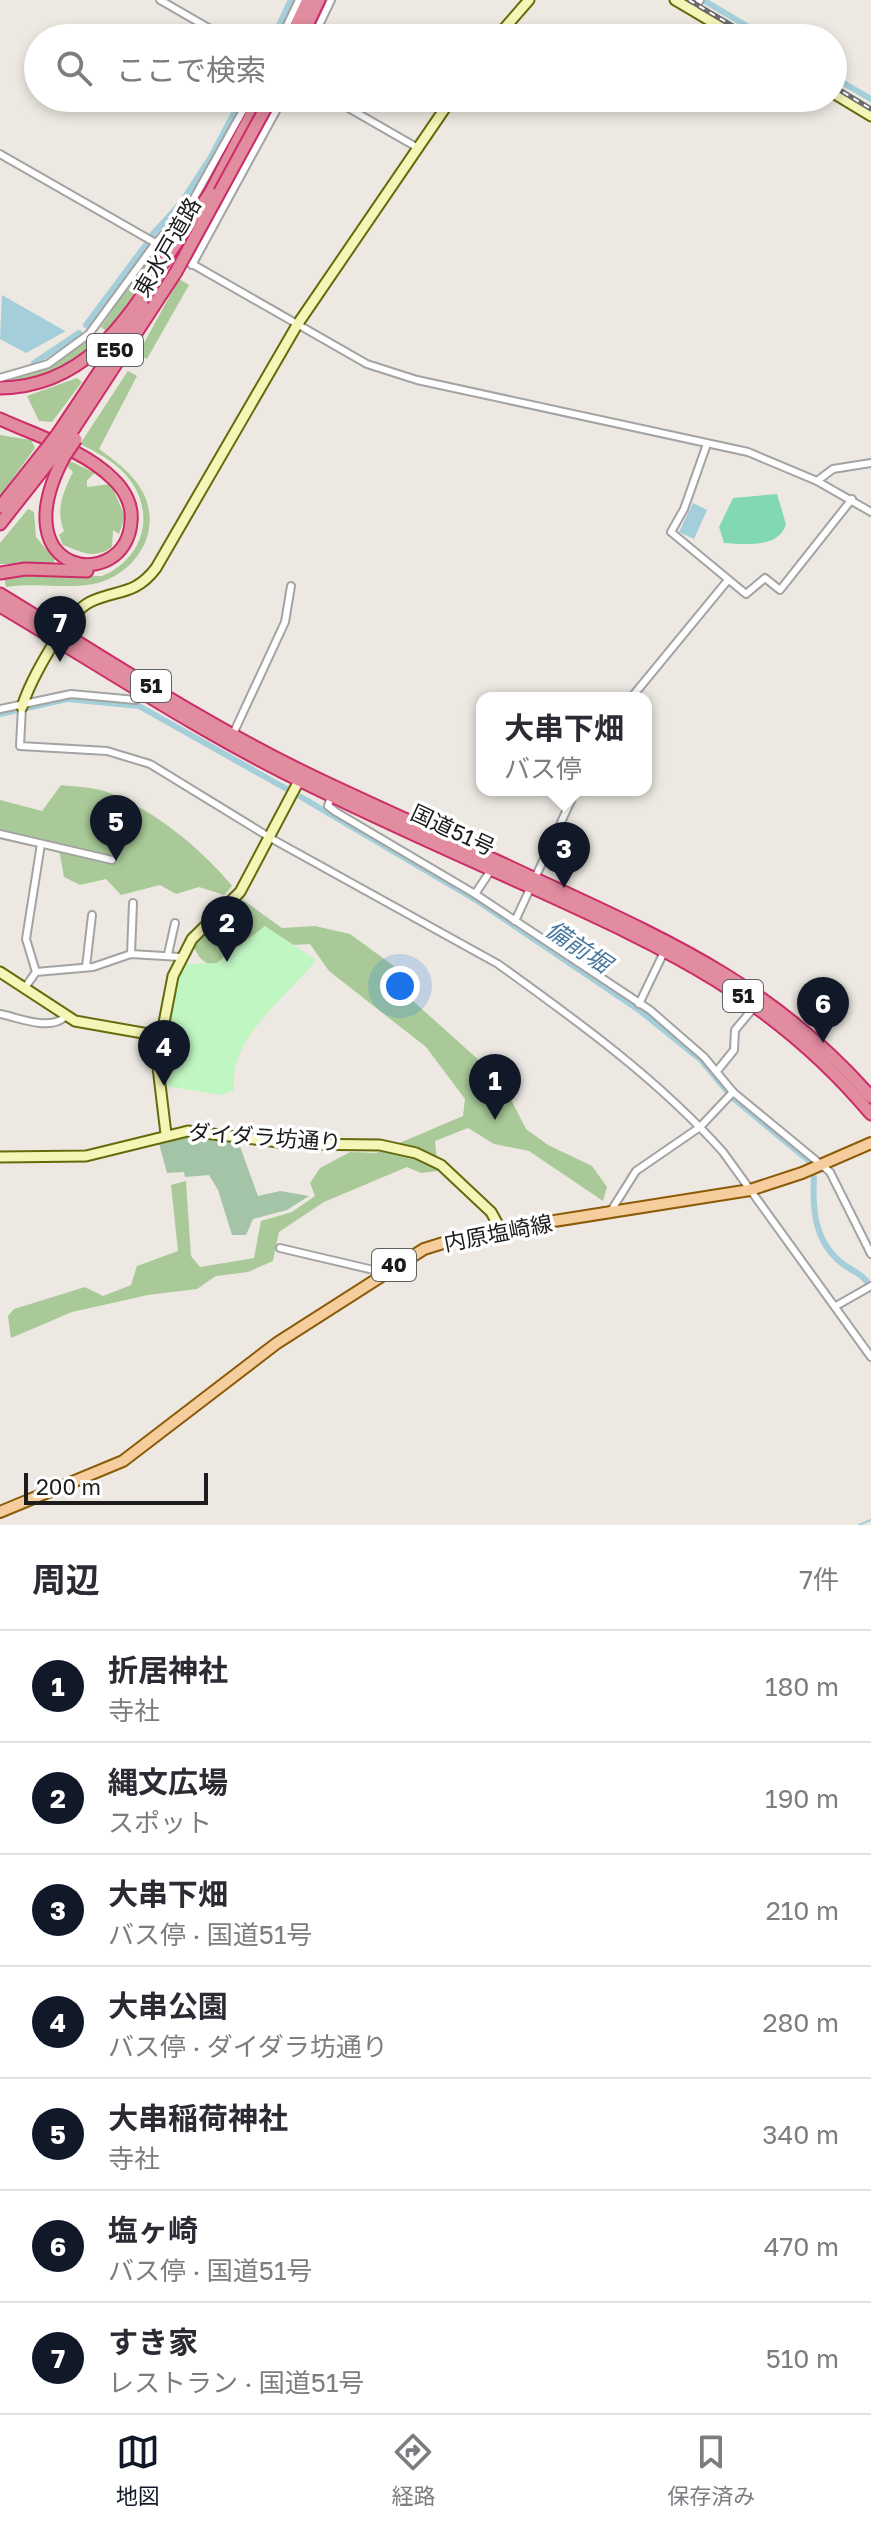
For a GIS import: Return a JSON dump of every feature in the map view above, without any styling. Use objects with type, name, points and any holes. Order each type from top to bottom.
[{"type":"highway","points":[[297,24],[308,0]]},
{"type":"highway","points":[[308,24],[319,0]]},
{"type":"highway","name":"東水戸道路","points":[[0,524],[68,436],[147,321],[169,267],[253,112]]},
{"type":"highway","name":"東水戸道路","points":[[68,436],[263,112]]},
{"type":"highway","points":[[0,388],[41,382],[90,358],[169,267]]},
{"type":"highway","points":[[0,413],[78,449],[116,471],[131,491],[139,520],[130,547],[116,562],[101,569],[82,572],[25,569],[0,573]]},
{"type":"highway","points":[[0,419],[90,461],[123,491],[130,504],[130,533],[118,552],[100,563],[68,561],[54,551],[42,532],[43,499],[55,453],[68,436]]},
{"type":"highway","name":"東水戸道路","points":[[0,507],[55,453]]},
{"type":"highway","name":"国道51号","points":[[0,594],[144,693],[297,785],[670,941],[744,985],[807,1033],[871,1097]]},
{"type":"highway","name":"国道51号","points":[[0,606],[60,636],[233,734],[297,785],[331,796],[491,869],[533,883],[665,950],[756,1005],[820,1059],[871,1114]]},
{"type":"main road","name":"内原塩崎線","points":[[0,1512],[123,1461],[277,1343],[382,1272],[440,1243],[501,1230],[750,1190],[871,1143]]},
{"type":"street","points":[[160,0],[202,24]]},
{"type":"street","points":[[288,24],[299,0]]},
{"type":"street","points":[[320,24],[331,0]]},
{"type":"street","points":[[508,24],[529,0]]},
{"type":"street","points":[[675,0],[697,4],[722,24]]},
{"type":"street","points":[[847,101],[871,116]]},
{"type":"street","points":[[0,378],[48,364],[89,334],[155,244],[189,207],[242,112]]},
{"type":"street","points":[[192,265],[275,112]]},
{"type":"street","points":[[356,112],[419,148]]},
{"type":"street","points":[[443,112],[297,325],[150,576],[127,593],[90,602],[79,609],[60,636],[22,708],[20,746],[107,751],[140,760],[270,837],[498,964],[644,1076],[700,1127],[750,1190],[871,1357]]},
{"type":"street","points":[[0,154],[367,364],[417,380],[776,461],[852,499],[871,512]]},
{"type":"street","points":[[707,444],[684,509],[671,532],[746,594],[765,578],[780,590],[852,499]]},
{"type":"street","points":[[817,481],[833,469],[871,463]]},
{"type":"street","points":[[636,692],[728,580]]},
{"type":"street","points":[[233,734],[285,622],[291,586]]},
{"type":"street","points":[[0,709],[22,708],[71,694],[136,700],[144,693]]},
{"type":"street","points":[[166,1134],[157,1066],[160,1036],[180,957],[192,939],[240,892],[297,785]]},
{"type":"street","points":[[331,796],[328,806],[336,812],[475,894],[639,1004],[717,1071],[731,1094],[823,1164],[868,1243],[871,1254]]},
{"type":"street","points":[[515,921],[573,796]]},
{"type":"street","points":[[0,834],[112,860]]},
{"type":"street","points":[[36,972],[26,939],[41,844]]},
{"type":"street","points":[[475,894],[491,869]]},
{"type":"street","points":[[131,954],[133,903]]},
{"type":"street","points":[[86,967],[92,915]]},
{"type":"street","points":[[168,954],[175,923]]},
{"type":"street","points":[[639,1004],[665,950]]},
{"type":"street","points":[[24,989],[36,972],[86,967],[131,954],[180,957]]},
{"type":"street","points":[[0,972],[65,1017],[105,1029],[160,1036]]},
{"type":"street","points":[[717,1071],[734,1050],[735,1030],[756,1005]]},
{"type":"street","points":[[0,1014],[42,1023],[58,1023],[65,1017]]},
{"type":"street","points":[[609,1214],[636,1171],[700,1127],[731,1094]]},
{"type":"street","name":"ダイダラ坊通り","points":[[0,1157],[86,1156],[166,1134],[197,1131],[295,1144],[362,1143],[408,1151],[447,1169],[495,1217],[501,1230]]},
{"type":"street","points":[[280,1248],[382,1272]]},
{"type":"street","points":[[836,1306],[871,1286]]},
{"type":"green space","points":[[154,249],[163,253],[107,332],[101,327]]},
{"type":"green space","points":[[179,279],[189,285],[147,359],[138,354]]},
{"type":"green space","points":[[87,341],[93,345],[63,366],[41,375],[4,382],[47,369]]},
{"type":"green space","points":[[128,371],[137,376],[99,449],[132,476],[145,497],[149,525],[141,550],[123,571],[98,583],[6,587],[4,577],[14,575],[102,576],[117,568],[137,546],[143,518],[136,489],[116,465],[80,444]]},
{"type":"green space","points":[[77,378],[82,382],[52,422],[39,421],[27,396]]},
{"type":"green space","points":[[0,435],[31,440],[35,448],[0,496]]},
{"type":"green space","points":[[70,461],[95,473],[87,480],[87,487],[111,484],[125,516],[119,534],[113,530],[112,547],[106,551],[88,554],[63,545],[59,535],[64,531],[60,515],[62,500],[73,472],[67,466]]},
{"type":"green space","points":[[777,494],[786,524],[776,538],[760,543],[724,543],[719,527],[733,498]]},
{"type":"green space","points":[[28,509],[34,512],[36,537],[55,560],[52,564],[0,564],[0,543]]},
{"type":"green space","points":[[61,785],[104,791],[144,810],[192,845],[232,886],[224,895],[199,887],[176,894],[160,885],[121,895],[106,879],[80,885],[64,877],[58,844],[15,835],[0,836],[0,800],[42,811]]},
{"type":"green space","points":[[243,900],[282,928],[315,926],[350,934],[409,977],[403,992],[501,1080],[526,1129],[548,1145],[592,1166],[607,1187],[603,1201],[529,1151],[494,1144],[468,1128],[435,1141],[438,1171],[421,1173],[407,1167],[324,1202],[279,1232],[273,1261],[248,1272],[216,1276],[197,1289],[148,1295],[72,1312],[11,1338],[8,1316],[14,1309],[85,1287],[103,1296],[131,1285],[137,1266],[178,1251],[171,1185],[186,1181],[191,1256],[200,1267],[254,1258],[261,1221],[292,1212],[315,1196],[310,1183],[320,1168],[350,1152],[376,1153],[463,1116],[465,1099],[426,1047],[329,971],[310,944],[246,946],[224,957],[213,968],[200,958],[192,945]]},
{"type":"green space","points":[[265,926],[316,960],[250,1035],[240,1052],[234,1090],[221,1095],[166,1086],[168,1024],[175,991],[186,964],[217,963]]},
{"type":"green space","points":[[198,1135],[238,1141],[258,1196],[280,1191],[309,1196],[287,1210],[253,1219],[246,1235],[232,1235],[218,1190],[209,1175],[185,1177],[184,1172],[167,1173],[158,1140]]},
{"type":"water","points":[[2,295],[66,331],[26,353],[0,339]]},
{"type":"water","points":[[693,503],[707,510],[694,539],[679,532]]},
{"type":"waterway","points":[[280,24],[291,0]]},
{"type":"waterway","points":[[703,0],[743,24]]},
{"type":"waterway","points":[[847,85],[871,99]]},
{"type":"waterway","points":[[151,236],[181,203],[211,157],[235,112]]},
{"type":"waterway","points":[[86,325],[145,246]]},
{"type":"waterway","points":[[34,363],[79,333]]},
{"type":"waterway","name":"備前堀","points":[[0,714],[67,699],[139,706],[285,788]]},
{"type":"waterway","name":"備前堀","points":[[301,797],[476,900],[639,1010],[701,1060],[733,1098],[809,1161]]},
{"type":"waterway","name":"備前堀","points":[[814,1178],[815,1214],[826,1246],[871,1288]]},
{"type":"waterway","points":[[859,1525],[871,1520]]},
{"type":"railway","points":[[689,0],[729,24]]},
{"type":"railway","points":[[847,94],[871,109]]},
{"type":"place","name":"すき家","points":[[60,662]]},
{"type":"place","name":"大串稲荷神社","points":[[116,861]]},
{"type":"place","name":"大串下畑","points":[[564,888]]},
{"type":"place","name":"縄文広場","points":[[227,962]]},
{"type":"place","name":"塩ヶ崎","points":[[823,1043]]},
{"type":"place","name":"大串公園","points":[[164,1086]]},
{"type":"place","name":"折居神社","points":[[495,1120]]}]
